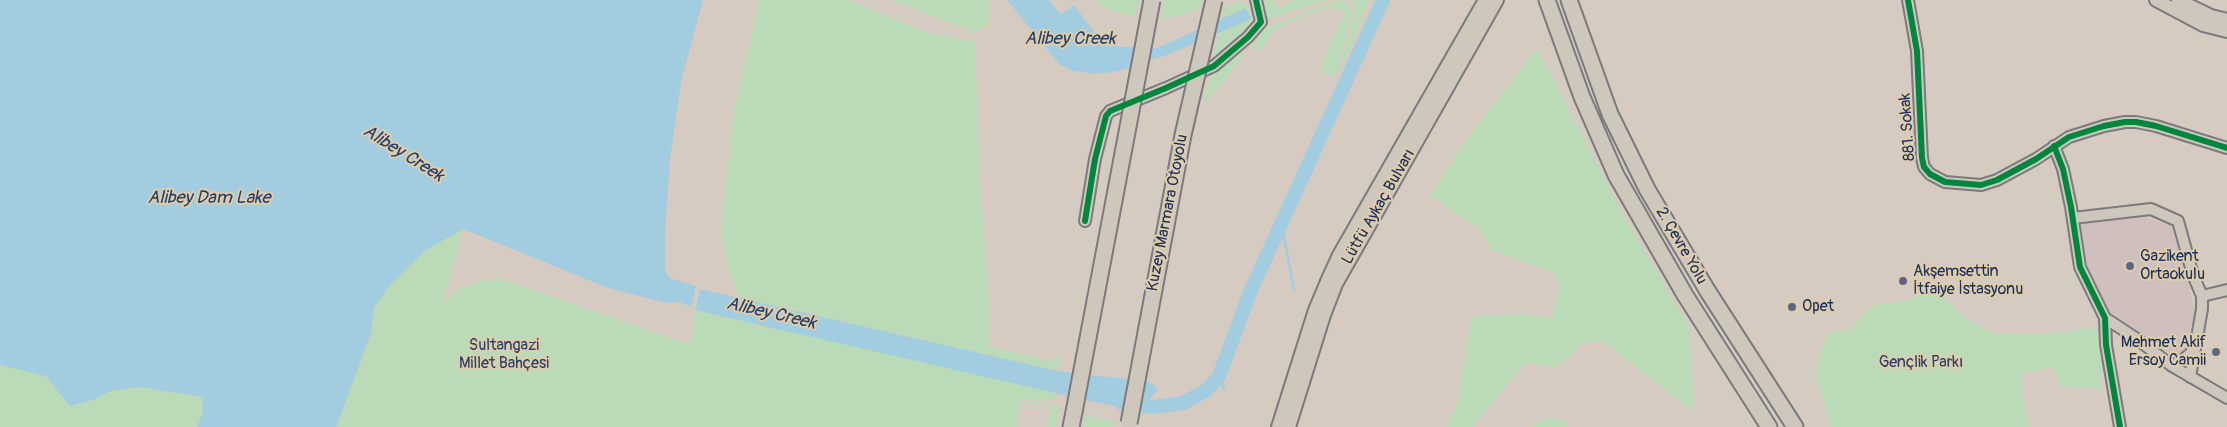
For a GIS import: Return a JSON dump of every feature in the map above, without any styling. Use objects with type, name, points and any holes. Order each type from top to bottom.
[{"type":"highway","points":[[1072,420],[1152,0]]},
{"type":"highway","name":"Kuzey Marmara Otoyolu","points":[[1129,425],[1183,135],[1214,0]]},
{"type":"highway","name":"2. Çevre Yolu","points":[[1547,0],[1582,97],[1605,152],[1638,216],[1690,303],[1769,427]]},
{"type":"highway","name":"2. Çevre Yolu","points":[[1569,0],[1610,114],[1648,189],[1707,290],[1795,427]]},
{"type":"main road","name":"Lütfü Aykaç Bulvarı","points":[[1278,427],[1309,327],[1328,279],[1344,247],[1485,0]]},
{"type":"main road","name":"Lütfü Aykaç Bulvarı","points":[[1289,427],[1324,315],[1336,284],[1497,0]]},
{"type":"main road","points":[[2156,0],[2202,25],[2224,25]]},
{"type":"main road","points":[[2178,0],[2224,25]]},
{"type":"street","points":[[1085,221],[1095,159],[1106,116],[1110,111],[1166,88],[1220,61],[1248,38],[1261,22],[1256,0]]},
{"type":"street","name":"881. Sokak","points":[[1908,0],[1917,52],[1922,158],[1924,167],[1930,174],[1945,182],[1981,185],[2014,172],[2069,136],[2104,126],[2136,122],[2188,134],[2227,148]]},
{"type":"street","points":[[2054,146],[2063,169],[2080,266],[2104,318],[2106,345],[2120,427]]},
{"type":"street","points":[[2073,218],[2151,209],[2178,220],[2193,275],[2202,296],[2202,309],[2193,351],[2190,377]]},
{"type":"street","points":[[2202,296],[2227,290]]},
{"type":"street","points":[[2104,318],[2137,339],[2172,366],[2227,398]]},
{"type":"street","points":[[2172,366],[2193,351]]},
{"type":"shaded area","points":[[2137,215],[2167,224],[2178,232],[2182,260],[2195,311],[2187,345],[2176,358],[2107,310],[2087,272],[2076,223]]},
{"type":"green space","points":[[760,0],[849,0],[928,33],[975,42],[980,179],[989,304],[989,346],[1049,361],[1056,359],[1062,351],[1057,371],[739,298],[730,276],[721,232],[733,114]]},
{"type":"green space","points":[[892,0],[990,0],[990,23],[977,31],[967,30]]},
{"type":"green space","points":[[1097,0],[1139,0],[1134,17],[1104,8]]},
{"type":"green space","points":[[1164,0],[1202,0],[1199,10],[1161,20]]},
{"type":"green space","points":[[1265,0],[1273,0],[1275,5],[1280,7],[1295,0],[1327,0],[1271,18],[1265,11]]},
{"type":"green space","points":[[1338,0],[1344,1],[1350,6],[1351,15],[1337,76],[1320,73],[1323,61],[1345,13],[1331,7],[1301,17],[1272,31],[1261,50],[1256,51],[1253,49],[1262,28]]},
{"type":"green space","points":[[1351,0],[1369,0],[1346,60],[1343,58],[1354,15],[1354,4]]},
{"type":"green space","points":[[1239,1],[1249,8],[1255,20],[1217,59],[1213,60],[1219,33],[1251,19],[1241,9],[1223,19],[1226,6]]},
{"type":"green space","points":[[1537,48],[1625,218],[1690,328],[1694,412],[1603,341],[1583,343],[1557,367],[1526,363],[1472,427],[1446,427],[1458,402],[1471,317],[1520,313],[1551,318],[1560,287],[1553,272],[1492,250],[1479,229],[1430,196],[1461,147]]},
{"type":"green space","points":[[1243,51],[1245,53],[1224,82],[1206,101],[1204,100],[1210,77]]},
{"type":"green space","name":"Sultangazi Millet Bahçesi","points":[[463,229],[444,301],[459,289],[500,278],[691,345],[695,310],[1056,392],[1056,399],[1021,399],[1016,427],[336,427],[371,333],[374,308],[390,285],[426,250]]},
{"type":"green space","name":"Gençlik Parkı","points":[[1934,287],[1965,318],[1996,334],[2047,334],[2100,327],[2101,388],[2060,386],[2054,367],[2022,373],[2021,391],[2030,427],[1831,427],[1816,377],[1817,363],[1828,333],[1849,330],[1872,305],[1909,301]]},
{"type":"green space","points":[[0,365],[46,376],[70,406],[93,400],[110,391],[140,387],[203,398],[203,413],[197,427],[0,427]]},
{"type":"green space","points":[[1024,402],[1059,405],[1056,427],[1047,427],[1051,407]]},
{"type":"green space","points":[[1085,415],[1115,421],[1114,427],[1083,427]]},
{"type":"green space","points":[[1547,417],[1565,421],[1568,427],[1531,427]]},
{"type":"water","name":"Alibey Dam Lake","points":[[0,0],[703,0],[681,82],[670,159],[665,233],[665,270],[670,278],[696,286],[691,307],[680,302],[666,303],[608,288],[463,229],[426,250],[390,285],[374,307],[371,333],[336,427],[197,427],[203,413],[203,398],[140,387],[110,391],[93,400],[70,406],[46,376],[0,365]]},
{"type":"water","name":"Alibey Creek","points":[[1007,0],[1049,0],[1061,14],[1074,5],[1094,32],[1108,42],[1121,47],[1157,48],[1246,8],[1251,19],[1169,54],[1118,71],[1099,74],[1073,71],[1059,64]]},
{"type":"water","points":[[700,289],[1057,371],[1149,382],[1155,386],[1157,391],[1147,401],[1121,407],[1099,403],[695,310]]},
{"type":"waterway","name":"Alibey Creek","points":[[1121,403],[1153,407],[1183,403],[1207,390],[1219,376],[1251,290],[1383,0]]},
{"type":"waterway","points":[[1281,221],[1294,290]]},
{"type":"waterway","points":[[1218,378],[1225,390]]},
{"type":"cycle path","points":[[1085,221],[1095,159],[1106,116],[1110,111],[1214,66],[1248,37],[1261,22],[1256,0]]},
{"type":"cycle path","points":[[1908,0],[1917,51],[1922,158],[1924,167],[1930,174],[1945,182],[1981,185],[1997,180],[2036,159],[2069,137],[2104,126],[2125,122],[2156,126],[2227,148]]},
{"type":"cycle path","points":[[2054,146],[2063,169],[2080,267],[2105,318],[2106,345],[2120,427]]},
{"type":"place","name":"Gazikent Ortaokulu","points":[[2130,266]]},
{"type":"place","name":"Akşemsettin İtfaiye İstasyonu","points":[[1903,281]]},
{"type":"place","name":"Opet","points":[[1792,307]]},
{"type":"place","name":"Mehmet Akif Ersoy Camii","points":[[2216,352]]}]
